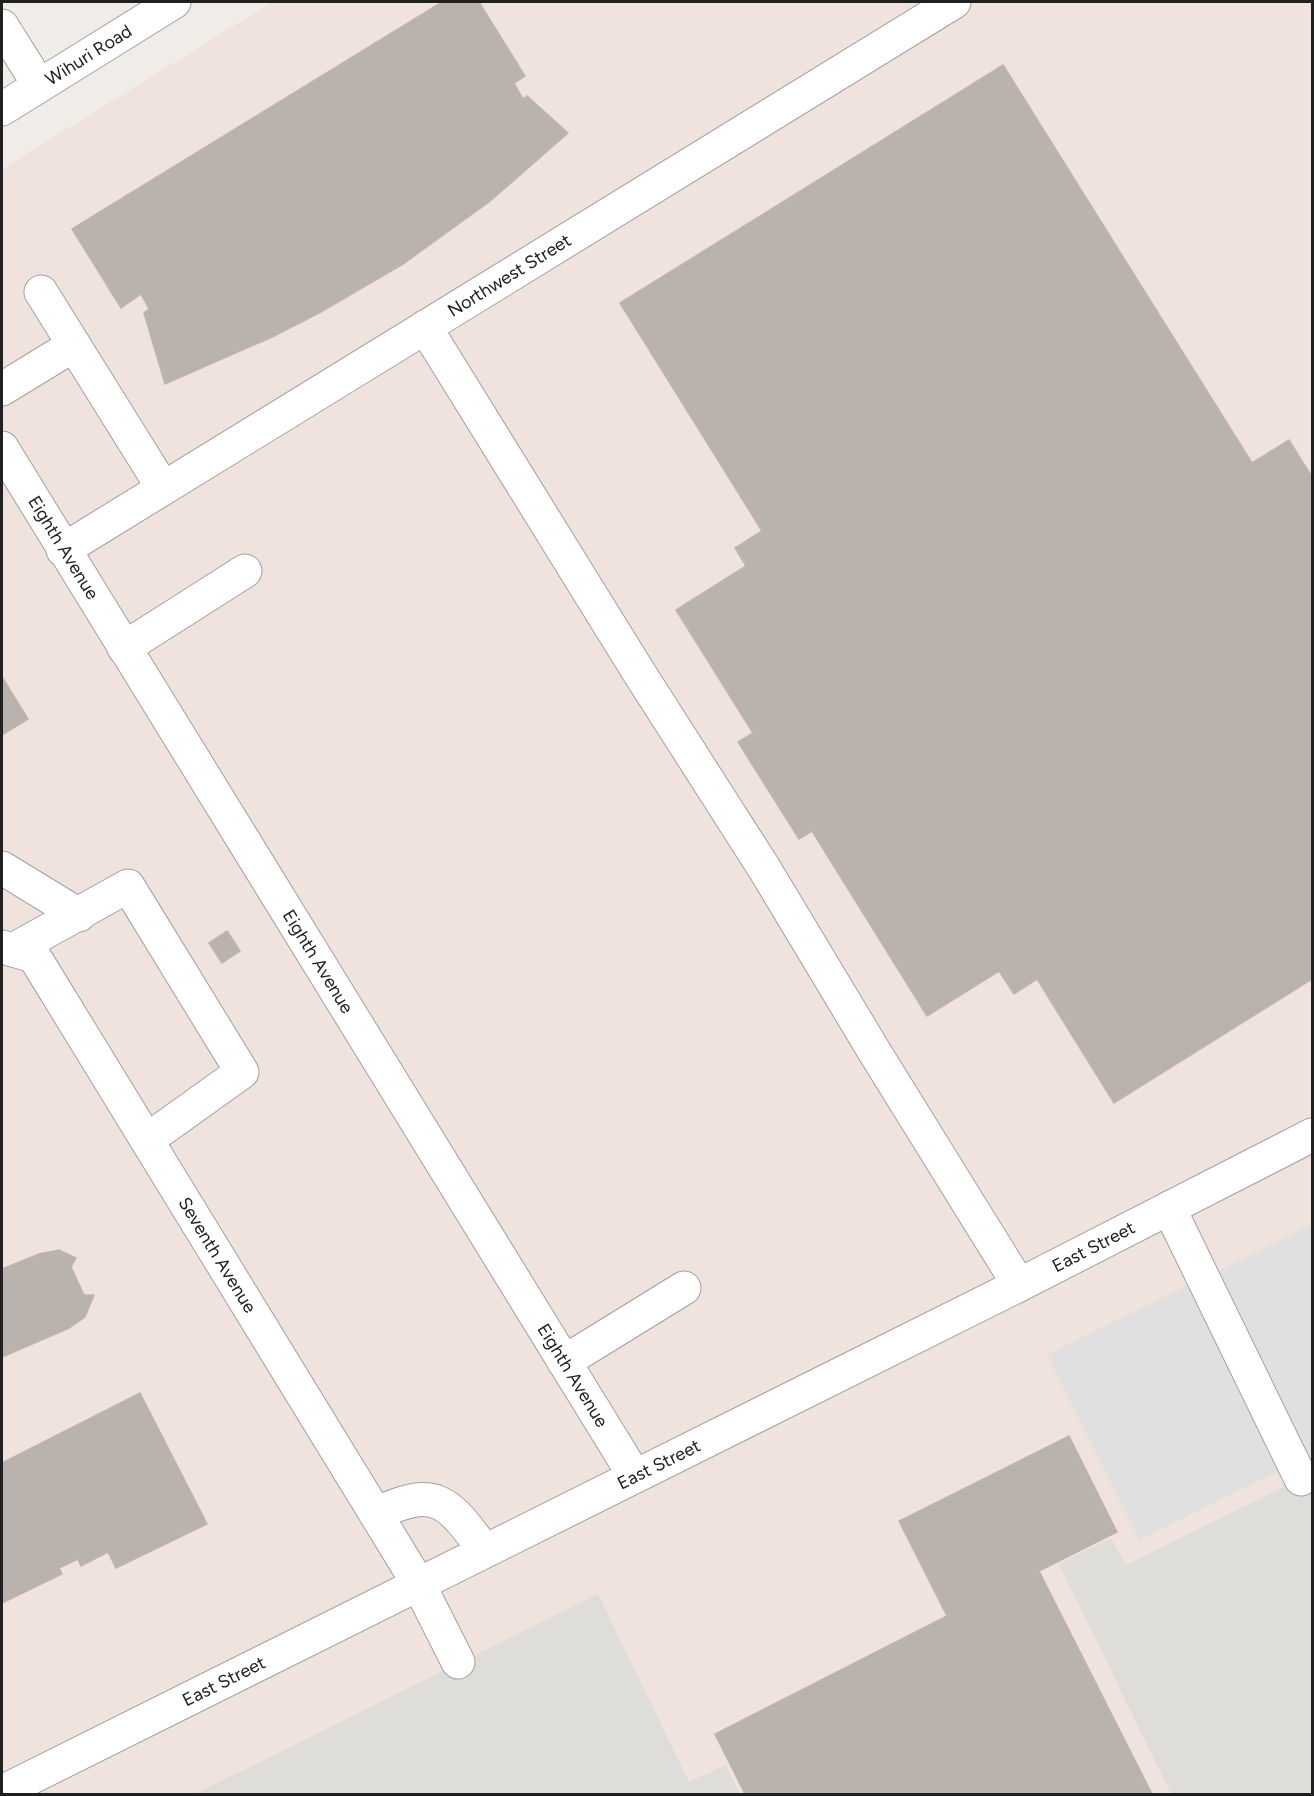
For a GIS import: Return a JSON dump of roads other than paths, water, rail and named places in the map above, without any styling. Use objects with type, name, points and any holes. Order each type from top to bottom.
[{"type":"street","name":"Wihuri Road","points":[[2,108],[174,2]]},
{"type":"street","name":"Northwest Street","points":[[63,550],[954,2]]},
{"type":"street","points":[[2,26],[39,85]]},
{"type":"street","points":[[42,292],[163,488]]},
{"type":"street","points":[[425,327],[764,868],[1018,1285]]},
{"type":"street","points":[[2,389],[74,345]]},
{"type":"street","name":"Eighth Avenue","points":[[2,448],[634,1475]]},
{"type":"street","points":[[124,648],[244,571]]},
{"type":"street","points":[[2,868],[79,915]]},
{"type":"street","points":[[7,948],[79,915],[128,886],[242,1072],[147,1140]]},
{"type":"street","name":"Seventh Avenue","points":[[7,948],[34,956],[418,1583],[458,1662]]},
{"type":"street","name":"East Street","points":[[2,1792],[1018,1285],[1312,1135]]},
{"type":"street","points":[[1169,1208],[1301,1479]]},
{"type":"street","points":[[564,1362],[684,1288]]},
{"type":"street","points":[[376,1514],[409,1500],[425,1499],[442,1503],[459,1516],[484,1550]]}]
